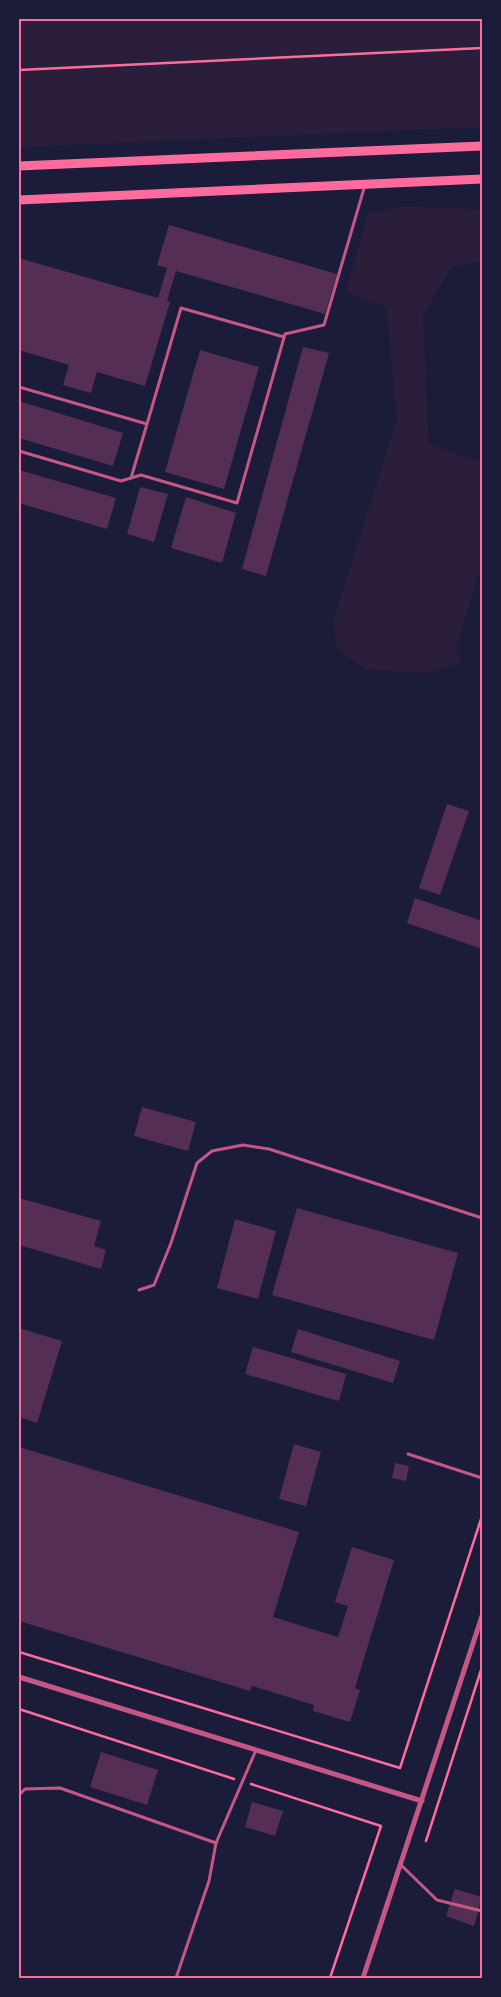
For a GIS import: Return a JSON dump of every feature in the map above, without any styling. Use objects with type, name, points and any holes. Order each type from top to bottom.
[{"type":"main road","points":[[19,166],[482,146]]},
{"type":"main road","points":[[19,200],[482,179]]},
{"type":"street","points":[[363,1978],[482,1616]]},
{"type":"street","points":[[19,1677],[422,1801]]},
{"type":"lane","points":[[19,451],[121,481],[141,475],[237,503],[285,334],[324,325],[366,185]]},
{"type":"lane","points":[[130,478],[181,308],[284,337]]},
{"type":"lane","points":[[19,386],[147,424]]},
{"type":"lane","points":[[139,1290],[154,1285],[171,1243],[197,1163],[212,1151],[243,1144],[268,1150],[482,1218]]},
{"type":"lane","points":[[408,1454],[482,1478]]},
{"type":"lane","points":[[176,1978],[209,1881],[216,1842],[256,1750]]},
{"type":"lane","points":[[19,1795],[25,1789],[60,1788],[216,1842]]},
{"type":"lane","points":[[401,1865],[437,1900],[482,1911]]},
{"type":"path","points":[[19,70],[482,48]]},
{"type":"path","points":[[19,1652],[400,1768],[482,1516]]},
{"type":"path","points":[[426,1841],[482,1667]]},
{"type":"path","points":[[19,1709],[381,1826],[330,1978]]},
{"type":"shaded area","points":[[19,19],[482,19],[482,127],[19,147]]},
{"type":"shaded area","points":[[404,206],[482,210],[482,261],[451,267],[423,316],[429,444],[482,463],[482,563],[456,648],[461,663],[425,673],[366,669],[337,649],[333,622],[397,419],[386,307],[346,292],[368,214]]},
{"type":"building","points":[[169,225],[337,274],[325,314],[176,271],[167,301],[170,302],[145,386],[97,372],[91,393],[63,385],[69,365],[19,350],[19,258],[158,298],[167,268],[157,265]]},
{"type":"building","points":[[303,347],[329,353],[266,576],[242,569]]},
{"type":"building","points":[[200,350],[259,367],[224,489],[165,472]]},
{"type":"building","points":[[19,401],[123,433],[113,466],[19,438]]},
{"type":"building","points":[[19,470],[116,498],[107,529],[19,503]]},
{"type":"building","points":[[140,487],[168,494],[154,542],[127,534]]},
{"type":"building","points":[[186,497],[236,513],[222,563],[171,548]]},
{"type":"building","points":[[447,804],[469,811],[440,895],[419,888]]},
{"type":"building","points":[[415,898],[482,921],[482,949],[407,923]]},
{"type":"building","points":[[142,1107],[196,1122],[188,1151],[134,1136]]},
{"type":"building","points":[[19,1198],[101,1221],[94,1246],[106,1250],[101,1269],[19,1245]]},
{"type":"building","points":[[297,1208],[458,1253],[434,1340],[272,1295]]},
{"type":"building","points":[[235,1219],[276,1231],[258,1299],[217,1288]]},
{"type":"building","points":[[19,1328],[62,1341],[37,1423],[19,1417]]},
{"type":"building","points":[[298,1329],[400,1361],[393,1383],[291,1352]]},
{"type":"building","points":[[253,1347],[346,1374],[339,1401],[245,1374]]},
{"type":"building","points":[[294,1444],[321,1452],[306,1506],[279,1499]]},
{"type":"building","points":[[19,1447],[299,1532],[273,1617],[338,1637],[348,1606],[335,1602],[352,1547],[394,1560],[355,1688],[360,1690],[350,1722],[313,1711],[314,1705],[252,1686],[250,1691],[19,1621]]},
{"type":"building","points":[[395,1463],[409,1466],[406,1481],[392,1478]]},
{"type":"building","points":[[101,1752],[158,1770],[147,1805],[90,1787]]},
{"type":"building","points":[[252,1802],[283,1811],[275,1836],[245,1827]]},
{"type":"building","points":[[455,1889],[482,1897],[474,1926],[446,1916]]}]
